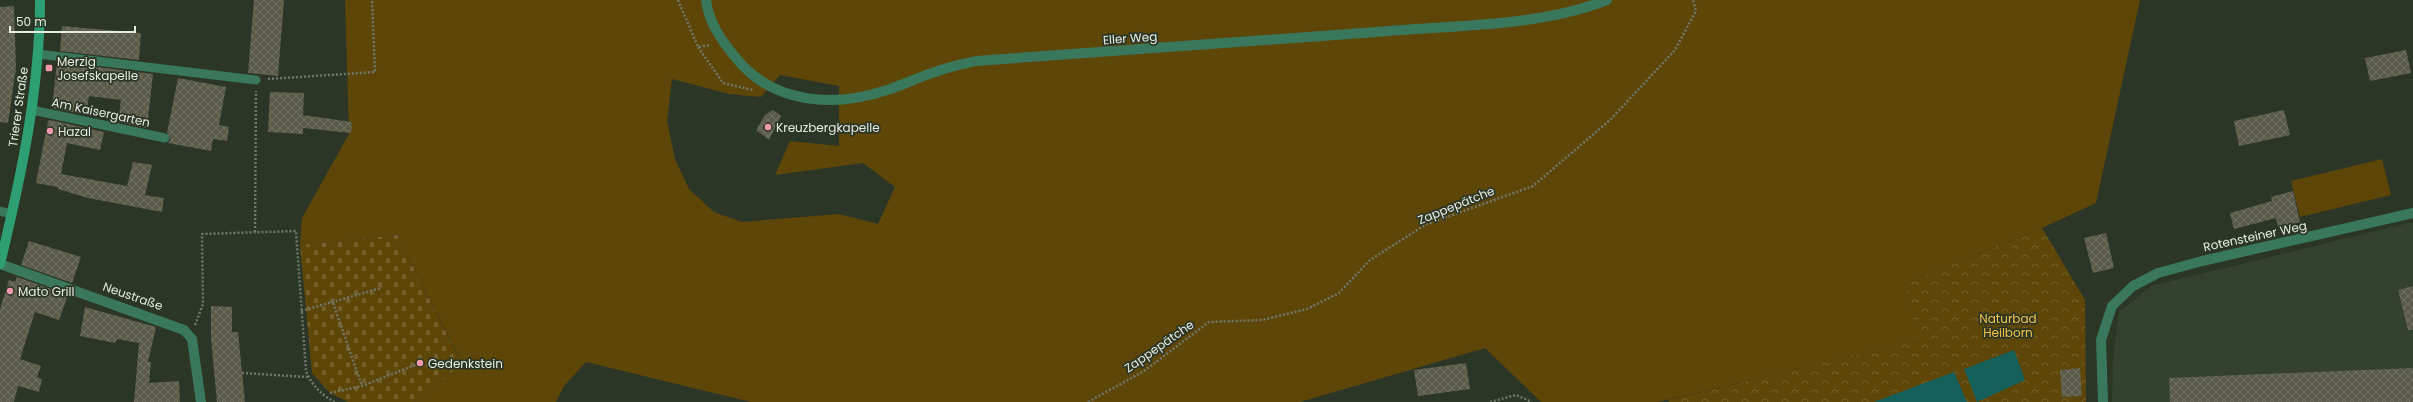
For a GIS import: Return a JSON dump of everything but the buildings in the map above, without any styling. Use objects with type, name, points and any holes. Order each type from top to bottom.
[{"type":"street","name":"Trierer Straße","points":[[0,264],[12,214],[32,110],[38,54],[40,0]]},
{"type":"street","name":"Eller Weg","points":[[706,0],[708,17],[724,44],[744,68],[770,87],[796,98],[826,100],[860,97],[886,91],[937,71],[976,61],[1222,45],[1503,21],[1552,16],[1587,8],[1607,0]]},
{"type":"street","name":"Rotensteiner Weg","points":[[2103,402],[2101,340],[2112,306],[2133,286],[2158,273],[2202,261],[2413,213]]},
{"type":"street","name":"Neustraße","points":[[0,264],[184,330]]},
{"type":"street","points":[[184,330],[192,339],[201,402]]},
{"type":"lane","points":[[38,54],[256,80]]},
{"type":"lane","name":"Am Kaisergarten","points":[[32,110],[165,138]]},
{"type":"lane","points":[[0,211],[12,214]]},
{"type":"path","points":[[255,232],[256,80],[375,72],[372,0]]},
{"type":"path","points":[[678,0],[698,47],[723,83],[750,91],[770,87]]},
{"type":"path","name":"Zappepätche","points":[[1088,402],[1144,370],[1208,322],[1262,320],[1306,309],[1339,293],[1370,260],[1425,225],[1533,186],[1610,120],[1675,50],[1696,11],[1693,0]]},
{"type":"path","points":[[698,47],[724,44]]},
{"type":"path","points":[[184,330],[195,326],[203,304],[202,234],[296,231],[301,311],[308,377],[327,400],[335,402]]},
{"type":"path","points":[[301,311],[381,288]]},
{"type":"path","points":[[333,303],[362,386]]},
{"type":"path","points":[[330,393],[362,386],[420,362]]},
{"type":"path","points":[[242,373],[308,377]]},
{"type":"path","points":[[1490,402],[1516,395],[1532,402]]},
{"type":"shaded area","points":[[2413,222],[2413,402],[2112,402],[2113,358],[2119,312],[2151,286]]},
{"type":"green space","points":[[345,0],[2140,0],[2096,203],[2042,228],[1905,283],[1919,340],[1658,402],[1541,402],[1485,348],[1300,402],[751,402],[586,362],[564,386],[556,402],[415,402],[462,363],[397,235],[300,245],[302,218],[349,134]],"holes":[[[780,75],[839,86],[839,146],[790,141],[775,175],[863,163],[895,187],[878,224],[839,214],[742,222],[714,212],[689,189],[675,159],[667,121],[672,79],[729,94],[761,97]]]},
{"type":"green space","points":[[2382,159],[2391,195],[2300,217],[2291,181]]},
{"type":"green space","name":"Naturbad Heilborn","points":[[2042,228],[2085,300],[2086,402],[1669,402],[1668,400],[1918,340],[1905,283]]},
{"type":"green space","points":[[397,235],[462,364],[415,402],[348,402],[330,393],[312,373],[300,245]]},
{"type":"water","points":[[2014,350],[2025,380],[1977,402],[1964,369]]},
{"type":"water","points":[[1954,372],[1967,402],[1874,402]]},
{"type":"place","name":"Merzig Josefskapelle","points":[[49,68]]},
{"type":"place","name":"Kreuzbergkapelle","points":[[768,127]]},
{"type":"place","name":"Hazal","points":[[50,131]]},
{"type":"place","name":"Mato Grill","points":[[10,291]]},
{"type":"place","name":"Gedenkstein","points":[[420,363]]}]
